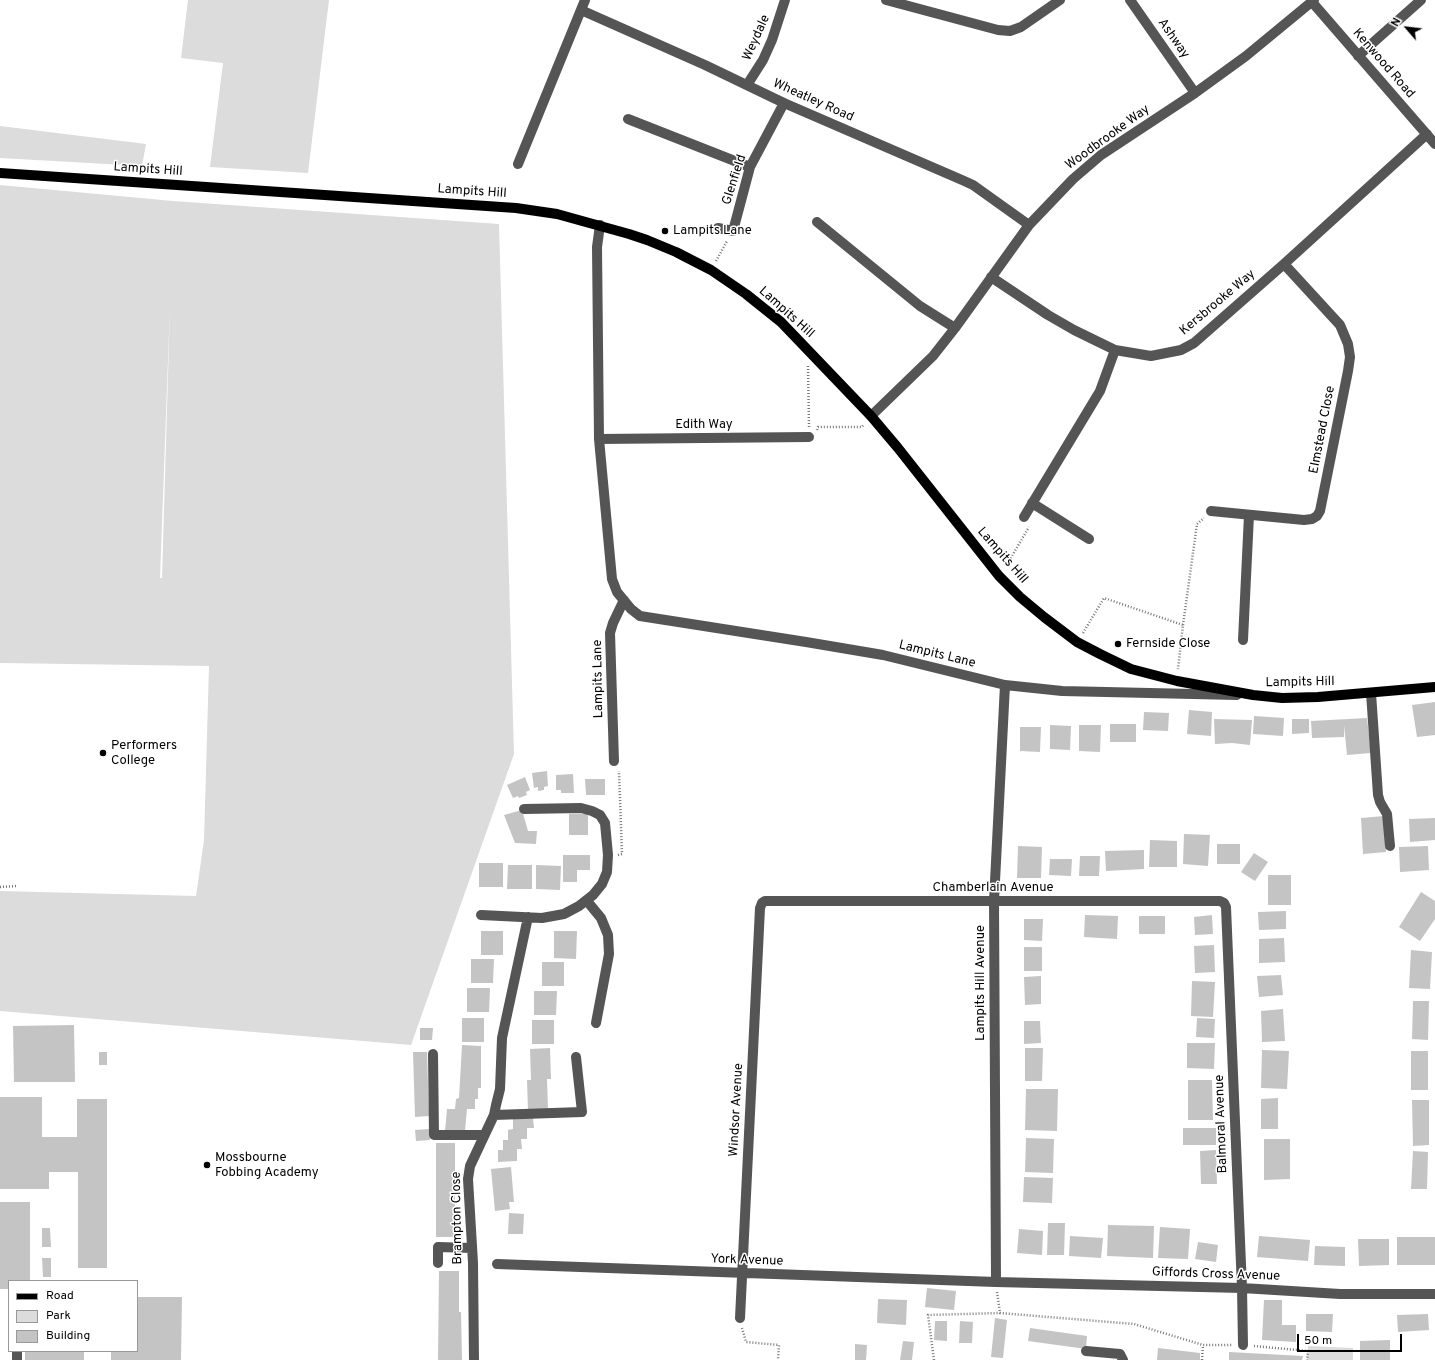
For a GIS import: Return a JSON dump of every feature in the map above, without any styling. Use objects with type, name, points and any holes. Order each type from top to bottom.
[{"type":"main road","name":"Lampits Hill","points":[[0,173],[516,208],[557,214],[600,225],[647,240],[676,252],[711,270],[746,294],[781,322],[871,416],[999,576],[1020,597],[1077,642],[1131,669],[1177,681],[1252,696],[1282,698],[1318,697],[1435,687]]},
{"type":"street","points":[[518,164],[585,0]]},
{"type":"street","name":"Weydale","points":[[747,85],[764,60],[785,0]]},
{"type":"street","points":[[886,0],[998,30],[1010,31],[1021,27],[1060,0]]},
{"type":"street","name":"Ashway","points":[[1130,0],[1195,93]]},
{"type":"street","points":[[1358,56],[1421,0]]},
{"type":"street","name":"Woodbrooke Way","points":[[871,416],[933,356],[1029,225],[1073,179],[1101,156],[1195,93],[1246,56],[1313,1]]},
{"type":"street","name":"Kenwood Road","points":[[1313,1],[1358,56],[1435,144]]},
{"type":"street","name":"Wheatley Road","points":[[581,10],[784,103],[962,180],[1029,225]]},
{"type":"street","name":"Glenfield","points":[[733,231],[750,167],[784,103]]},
{"type":"street","points":[[628,119],[750,167]]},
{"type":"street","name":"Kersbrooke Way","points":[[991,277],[1048,315],[1074,330],[1115,350],[1151,356],[1181,350],[1194,343],[1284,264],[1427,134]]},
{"type":"street","points":[[817,222],[920,306],[955,328]]},
{"type":"street","name":"Lampits Lane","points":[[600,225],[597,247],[600,439],[612,579],[617,592],[631,609],[640,616],[883,655],[1005,685],[1062,691],[1252,696]]},
{"type":"street","points":[[718,228],[733,231]]},
{"type":"street","name":"Elmstead Close","points":[[1211,511],[1304,520],[1312,519],[1317,516],[1320,511],[1349,364],[1348,344],[1340,325],[1284,264]]},
{"type":"street","points":[[1024,517],[1100,391],[1115,350]]},
{"type":"street","name":"Edith Way","points":[[600,439],[809,438]]},
{"type":"street","points":[[1032,503],[1089,539]]},
{"type":"street","points":[[1243,640],[1249,515]]},
{"type":"street","name":"Lampits Lane","points":[[614,760],[610,633],[624,600]]},
{"type":"street","name":"Lampits Hill Avenue","points":[[996,1282],[994,901],[1005,685]]},
{"type":"street","points":[[1371,693],[1378,795],[1387,814],[1390,846]]},
{"type":"street","points":[[481,916],[542,918],[564,914],[587,901],[602,884],[607,872],[608,855],[605,823],[600,815],[581,808],[524,809]]},
{"type":"street","points":[[587,901],[601,918],[608,935],[609,954],[596,1023]]},
{"type":"street","name":"Chamberlain Avenue","points":[[762,903],[765,901],[1220,901],[1224,903]]},
{"type":"street","name":"Windsor Avenue","points":[[740,1318],[760,908],[762,903]]},
{"type":"street","name":"Balmoral Avenue","points":[[1224,903],[1226,914],[1242,1288],[1243,1345]]},
{"type":"street","name":"Brampton Close","points":[[474,1360],[472,1248],[468,1179],[470,1166],[483,1135],[494,1115],[500,1089],[502,1038],[528,917]]},
{"type":"street","points":[[433,1054],[434,1135],[483,1135]]},
{"type":"street","points":[[494,1115],[582,1112],[576,1057]]},
{"type":"street","points":[[438,1263],[438,1247],[472,1248]]},
{"type":"street","name":"York Avenue","points":[[497,1264],[996,1282]]},
{"type":"street","name":"Giffords Cross Avenue","points":[[996,1282],[1242,1288],[1340,1294],[1435,1294]]},
{"type":"street","points":[[1086,1351],[1120,1354],[1123,1360]]},
{"type":"path","points":[[711,270],[733,231]]},
{"type":"path","points":[[808,350],[809,438],[817,438],[818,427],[862,427],[871,416]]},
{"type":"path","points":[[1177,681],[1197,524],[1211,511]]},
{"type":"path","points":[[999,576],[1030,525],[1024,517]]},
{"type":"path","points":[[1077,642],[1104,598],[1183,625]]},
{"type":"path","points":[[608,855],[622,854],[618,766],[614,760]]},
{"type":"path","points":[[0,887],[17,886]]},
{"type":"path","points":[[996,1282],[1000,1313]]},
{"type":"path","points":[[934,1360],[928,1315],[1000,1313],[1134,1324],[1203,1345],[1243,1345],[1308,1351],[1307,1360]]},
{"type":"path","points":[[740,1318],[746,1342],[779,1345],[778,1360]]},
{"type":"path","points":[[1202,1360],[1203,1345]]},
{"type":"green space","points":[[188,0],[329,0],[308,173],[210,167],[223,63],[181,58]]},
{"type":"green space","points":[[0,126],[146,144],[142,166],[0,158]]},
{"type":"green space","points":[[0,185],[173,201],[499,224],[514,754],[411,1045],[0,1011],[0,891],[196,896],[204,840],[209,666],[0,663]],"holes":[[[170,306],[162,578],[160,578]]]},
{"type":"green space","points":[[1308,1346],[1353,1348],[1353,1360],[1307,1360]]},
{"type":"building","points":[[1435,702],[1435,735],[1417,737],[1412,705]]},
{"type":"building","points":[[1189,710],[1212,712],[1211,736],[1187,734]]},
{"type":"building","points":[[1144,712],[1169,713],[1168,731],[1143,730]]},
{"type":"building","points":[[1254,716],[1284,718],[1283,736],[1253,734]]},
{"type":"building","points":[[1367,718],[1371,753],[1347,755],[1344,725],[1344,737],[1312,738],[1311,721]]},
{"type":"building","points":[[1214,719],[1252,720],[1250,745],[1232,743],[1215,744]]},
{"type":"building","points":[[1292,719],[1309,719],[1309,733],[1292,734]]},
{"type":"building","points":[[1110,724],[1136,724],[1136,742],[1110,742]]},
{"type":"building","points":[[1050,725],[1071,726],[1070,750],[1050,749]]},
{"type":"building","points":[[1079,725],[1101,725],[1100,752],[1079,751]]},
{"type":"building","points":[[1020,727],[1041,727],[1040,752],[1020,751]]},
{"type":"building","points":[[547,771],[548,786],[544,787],[544,790],[538,791],[538,787],[534,788],[532,773]]},
{"type":"building","points":[[573,774],[574,793],[561,793],[561,790],[556,790],[556,775]]},
{"type":"building","points":[[525,777],[530,790],[526,792],[527,795],[519,798],[518,796],[513,798],[507,785]]},
{"type":"building","points":[[585,779],[605,779],[605,795],[586,795]]},
{"type":"building","points":[[522,810],[528,831],[537,831],[536,844],[515,843],[504,815]]},
{"type":"building","points":[[569,814],[588,814],[588,835],[569,835]]},
{"type":"building","points":[[1384,816],[1386,852],[1363,854],[1361,818]]},
{"type":"building","points":[[1435,818],[1435,840],[1410,842],[1409,819]]},
{"type":"building","points":[[1184,834],[1210,835],[1208,866],[1183,864]]},
{"type":"building","points":[[1150,840],[1177,841],[1177,867],[1149,867]]},
{"type":"building","points":[[1217,844],[1240,844],[1240,864],[1217,864]]},
{"type":"building","points":[[1018,846],[1042,847],[1041,878],[1017,878]]},
{"type":"building","points":[[1428,846],[1429,870],[1400,872],[1399,847]]},
{"type":"building","points":[[1144,850],[1144,869],[1106,871],[1105,851]]},
{"type":"building","points":[[1254,853],[1268,862],[1255,881],[1241,872]]},
{"type":"building","points":[[563,855],[590,855],[590,870],[577,870],[577,882],[563,882]]},
{"type":"building","points":[[1080,856],[1100,856],[1099,876],[1079,876]]},
{"type":"building","points":[[1050,859],[1072,859],[1071,876],[1049,875]]},
{"type":"building","points":[[479,863],[503,863],[503,887],[479,887]]},
{"type":"building","points":[[508,865],[532,865],[532,889],[507,889]]},
{"type":"building","points":[[536,865],[561,866],[560,890],[536,889]]},
{"type":"building","points":[[1268,875],[1291,875],[1291,905],[1268,905]]},
{"type":"building","points":[[1421,892],[1435,901],[1435,919],[1420,941],[1399,927]]},
{"type":"building","points":[[1286,911],[1286,929],[1259,930],[1258,912]]},
{"type":"building","points":[[1085,915],[1118,916],[1117,939],[1084,937]]},
{"type":"building","points":[[1212,915],[1213,934],[1195,935],[1194,917]]},
{"type":"building","points":[[1139,916],[1165,916],[1165,934],[1139,934]]},
{"type":"building","points":[[1024,919],[1043,919],[1042,941],[1024,940]]},
{"type":"building","points":[[481,931],[503,931],[503,955],[481,955]]},
{"type":"building","points":[[554,931],[577,931],[576,959],[554,958]]},
{"type":"building","points":[[1284,938],[1285,962],[1259,963],[1259,939]]},
{"type":"building","points":[[1214,945],[1215,972],[1195,973],[1194,946]]},
{"type":"building","points":[[1024,947],[1042,947],[1042,971],[1024,971]]},
{"type":"building","points":[[1411,950],[1432,952],[1430,989],[1409,988]]},
{"type":"building","points":[[471,959],[494,959],[493,983],[471,983]]},
{"type":"building","points":[[542,962],[564,962],[564,986],[542,986]]},
{"type":"building","points":[[1281,975],[1283,995],[1259,997],[1257,976]]},
{"type":"building","points":[[1041,976],[1041,1004],[1025,1005],[1024,977]]},
{"type":"building","points":[[1192,981],[1215,982],[1213,1017],[1191,1016]]},
{"type":"building","points":[[467,988],[490,988],[489,1012],[467,1012]]},
{"type":"building","points":[[534,991],[557,991],[556,1015],[534,1015]]},
{"type":"building","points":[[1413,1001],[1429,1001],[1428,1040],[1412,1039]]},
{"type":"building","points":[[1283,1009],[1285,1041],[1262,1042],[1261,1011]]},
{"type":"building","points":[[462,1018],[484,1018],[484,1042],[462,1042]]},
{"type":"building","points":[[1197,1018],[1215,1019],[1214,1038],[1196,1037]]},
{"type":"building","points":[[532,1020],[554,1020],[554,1044],[532,1044]]},
{"type":"building","points":[[1024,1021],[1040,1021],[1041,1043],[1024,1044]]},
{"type":"building","points":[[74,1025],[75,1082],[14,1082],[13,1026]]},
{"type":"building","points":[[420,1028],[433,1028],[432,1040],[420,1040]]},
{"type":"building","points":[[1187,1043],[1215,1043],[1214,1069],[1187,1068]]},
{"type":"building","points":[[462,1045],[481,1046],[481,1088],[478,1088],[478,1099],[475,1099],[475,1109],[467,1109],[465,1131],[445,1131],[447,1109],[455,1109],[456,1099],[459,1098]]},
{"type":"building","points":[[550,1048],[551,1079],[547,1079],[548,1110],[528,1111],[527,1080],[531,1080],[530,1049]]},
{"type":"building","points":[[1025,1048],[1043,1048],[1042,1081],[1025,1081]]},
{"type":"building","points":[[1262,1050],[1289,1051],[1287,1089],[1261,1088]]},
{"type":"building","points":[[1411,1051],[1428,1051],[1428,1090],[1411,1090]]},
{"type":"building","points":[[99,1052],[107,1052],[107,1065],[99,1065]]},
{"type":"building","points":[[413,1052],[427,1052],[429,1116],[415,1117]]},
{"type":"building","points":[[1188,1080],[1212,1080],[1213,1120],[1188,1120]]},
{"type":"building","points":[[1026,1089],[1058,1089],[1057,1131],[1025,1130]]},
{"type":"building","points":[[0,1097],[42,1097],[42,1137],[77,1137],[77,1099],[107,1099],[107,1268],[78,1268],[78,1172],[49,1172],[49,1189],[0,1189]]},
{"type":"building","points":[[1278,1098],[1278,1129],[1261,1129],[1261,1099]]},
{"type":"building","points":[[1412,1100],[1429,1100],[1429,1145],[1413,1146]]},
{"type":"building","points":[[533,1118],[534,1128],[527,1128],[527,1139],[521,1139],[522,1149],[517,1149],[517,1161],[498,1162],[498,1150],[503,1150],[503,1140],[508,1140],[508,1130],[513,1129],[513,1119]]},
{"type":"building","points":[[1183,1128],[1216,1128],[1216,1145],[1183,1145]]},
{"type":"building","points":[[429,1129],[430,1140],[416,1141],[415,1130]]},
{"type":"building","points":[[1026,1138],[1054,1139],[1053,1173],[1025,1172]]},
{"type":"building","points":[[1264,1139],[1290,1139],[1290,1179],[1264,1180]]},
{"type":"building","points":[[436,1143],[455,1143],[455,1237],[436,1237]]},
{"type":"building","points":[[1216,1150],[1217,1184],[1201,1184],[1200,1151]]},
{"type":"building","points":[[1413,1151],[1428,1152],[1427,1189],[1411,1189]]},
{"type":"building","points":[[511,1167],[514,1202],[509,1202],[510,1209],[495,1211],[491,1169]]},
{"type":"building","points":[[1024,1177],[1053,1178],[1052,1203],[1023,1202]]},
{"type":"building","points":[[0,1202],[30,1202],[30,1280],[8,1280],[8,1289],[0,1289]]},
{"type":"building","points":[[509,1213],[524,1214],[523,1234],[508,1234]]},
{"type":"building","points":[[1048,1223],[1065,1223],[1064,1255],[1047,1255]]},
{"type":"building","points":[[1108,1225],[1154,1226],[1153,1258],[1107,1256]]},
{"type":"building","points":[[1160,1227],[1190,1229],[1188,1259],[1158,1258]]},
{"type":"building","points":[[42,1228],[50,1228],[51,1247],[42,1247]]},
{"type":"building","points":[[1019,1229],[1043,1231],[1042,1255],[1017,1253]]},
{"type":"building","points":[[1070,1236],[1103,1238],[1101,1258],[1069,1256]]},
{"type":"building","points":[[1259,1236],[1310,1240],[1308,1261],[1257,1257]]},
{"type":"building","points":[[1397,1237],[1435,1237],[1435,1265],[1397,1265]]},
{"type":"building","points":[[1358,1239],[1389,1239],[1389,1265],[1359,1266]]},
{"type":"building","points":[[1198,1242],[1218,1245],[1216,1262],[1195,1259]]},
{"type":"building","points":[[1315,1246],[1345,1247],[1345,1266],[1314,1265]]},
{"type":"building","points":[[42,1258],[51,1258],[51,1277],[43,1277]]},
{"type":"building","points":[[439,1271],[459,1271],[459,1312],[461,1312],[462,1360],[438,1360]]},
{"type":"building","points":[[927,1288],[956,1291],[954,1310],[925,1307]]},
{"type":"building","points":[[138,1297],[182,1297],[181,1360],[111,1360],[111,1352],[138,1352]]},
{"type":"building","points":[[878,1299],[907,1300],[906,1325],[877,1323]]},
{"type":"building","points":[[1264,1300],[1282,1300],[1282,1325],[1296,1325],[1296,1342],[1262,1340]]},
{"type":"building","points":[[1306,1314],[1333,1314],[1332,1332],[1306,1331]]},
{"type":"building","points":[[1428,1314],[1429,1330],[1398,1332],[1397,1315]]},
{"type":"building","points":[[995,1318],[1007,1320],[1003,1358],[991,1357]]},
{"type":"building","points":[[935,1321],[947,1321],[947,1341],[934,1340]]},
{"type":"building","points":[[960,1321],[973,1322],[972,1343],[959,1343]]},
{"type":"building","points":[[1030,1328],[1087,1336],[1086,1349],[1028,1341]]},
{"type":"building","points":[[1390,1340],[1390,1360],[1360,1360],[1360,1341]]},
{"type":"building","points":[[903,1341],[914,1342],[912,1360],[900,1360]]},
{"type":"building","points":[[855,1344],[867,1345],[866,1360],[855,1360]]},
{"type":"building","points":[[1158,1348],[1200,1353],[1200,1360],[1157,1360]]},
{"type":"building","points":[[25,1352],[84,1352],[84,1360],[25,1360]]},
{"type":"building","points":[[1229,1352],[1303,1356],[1302,1360],[1229,1360]]},
{"type":"place","name":"Lampits Lane","points":[[665,231]]},
{"type":"place","name":"Fernside Close","points":[[1118,644]]},
{"type":"place","name":"Performers College","points":[[103,753]]},
{"type":"place","name":"Mossbourne Fobbing Academy","points":[[207,1165]]}]
